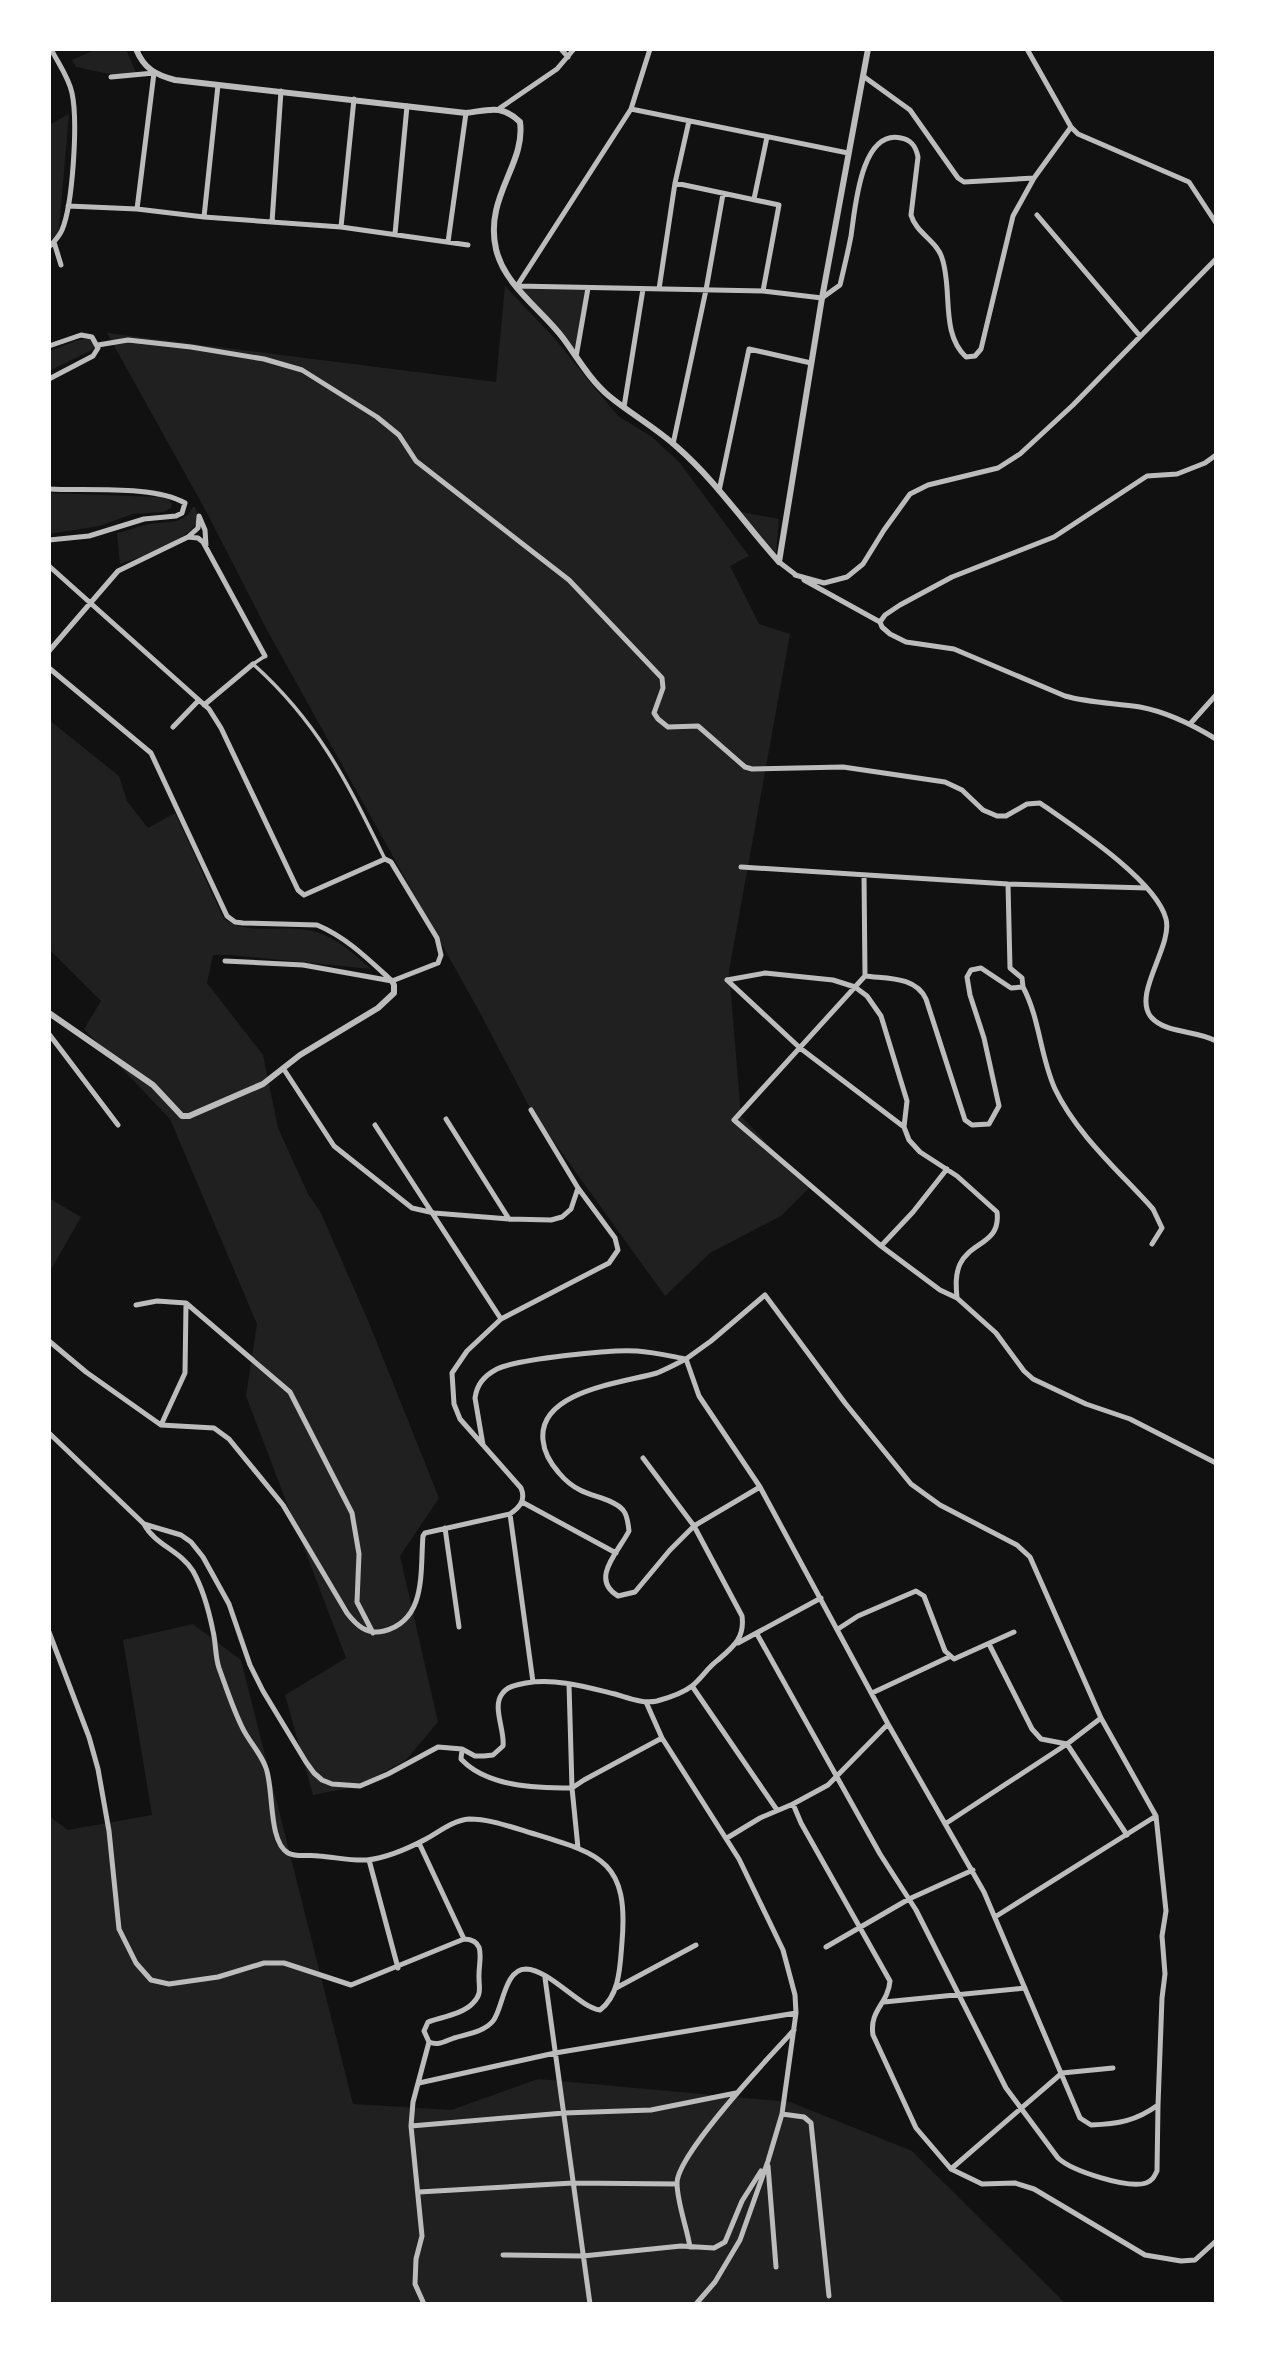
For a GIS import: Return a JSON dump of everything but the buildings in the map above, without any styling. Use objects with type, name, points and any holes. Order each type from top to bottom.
[{"type":"street","points":[[51,49],[66,78],[73,102],[73,154],[68,205],[64,227],[51,244],[61,265]]},
{"type":"street","points":[[136,49],[140,58],[154,73]]},
{"type":"street","points":[[561,49],[568,57]]},
{"type":"street","points":[[111,77],[154,73],[176,80],[466,113],[500,108],[557,69],[573,49]]},
{"type":"street","points":[[517,286],[631,109],[650,49]]},
{"type":"street","points":[[779,562],[822,298],[868,49]]},
{"type":"street","points":[[1027,49],[1072,127],[1086,138],[1189,182],[1216,223]]},
{"type":"street","points":[[137,209],[154,73]]},
{"type":"street","points":[[863,76],[910,110],[958,178],[964,182],[1034,178]]},
{"type":"street","points":[[204,217],[218,85]]},
{"type":"street","points":[[272,222],[281,91]]},
{"type":"street","points":[[341,227],[354,99]]},
{"type":"street","points":[[396,234],[408,106]]},
{"type":"street","points":[[500,108],[520,122],[522,135],[520,147],[501,189],[494,226],[496,249],[517,286],[607,394],[673,444],[719,491],[779,562],[795,575],[880,622],[890,634],[906,642],[954,649],[1065,696],[1143,708],[1190,724],[1216,739]]},
{"type":"street","points":[[631,109],[848,153]]},
{"type":"street","points":[[448,242],[466,113]]},
{"type":"street","points":[[659,289],[675,183],[689,121]]},
{"type":"street","points":[[517,286],[762,291],[822,298],[840,285],[860,178],[867,160],[879,144],[888,138],[904,138],[916,148],[918,157],[911,205],[914,223],[942,255],[952,337],[959,351],[966,357],[975,356],[981,349],[1013,216],[1034,178],[1072,127]]},
{"type":"street","points":[[754,199],[768,137]]},
{"type":"street","points":[[675,183],[779,205],[762,291]]},
{"type":"street","points":[[673,444],[706,290],[723,194]]},
{"type":"street","points":[[68,205],[341,227],[468,245]]},
{"type":"street","points":[[1037,215],[1140,336]]},
{"type":"street","points":[[795,575],[824,583],[847,577],[863,565],[910,494],[928,485],[999,468],[1020,454],[1073,405],[1216,259]]},
{"type":"street","points":[[576,357],[588,288]]},
{"type":"street","points":[[624,407],[643,289]]},
{"type":"street","points":[[49,346],[81,335],[92,337],[98,345]]},
{"type":"street","points":[[98,345],[128,340],[264,359],[302,370],[377,417],[399,435],[416,461],[569,580],[662,678],[663,688],[654,713],[658,719],[667,727],[698,726],[739,764],[752,769],[843,766],[945,782],[962,790],[983,810],[997,816],[1006,816],[1027,804],[1040,803],[1133,872],[1166,915],[1168,927],[1146,998],[1151,1016],[1164,1025],[1202,1034],[1216,1041]]},
{"type":"street","points":[[49,379],[93,356],[98,345]]},
{"type":"street","points":[[719,491],[749,349],[811,363]]},
{"type":"street","points":[[880,622],[885,615],[952,577],[1054,537],[1147,476],[1177,474],[1205,463],[1216,455]]},
{"type":"street","points":[[49,489],[152,493],[172,496],[185,503],[182,513],[176,516],[144,519],[89,536],[49,540]]},
{"type":"street","points":[[49,651],[117,571],[188,537],[198,528],[200,516],[205,530],[206,547]]},
{"type":"street","points":[[188,537],[200,540],[206,547],[265,656],[204,705]]},
{"type":"street","points":[[49,566],[204,705],[221,728],[298,890],[304,895],[385,859]]},
{"type":"street","points":[[225,961],[303,965],[392,981],[438,963],[441,955],[437,938],[391,862],[385,859],[338,765],[318,734],[273,682],[253,664]]},
{"type":"street","points":[[49,668],[151,753],[227,916],[235,922],[243,923],[317,925],[357,949],[394,985],[394,993],[386,1003],[300,1055],[263,1084],[190,1116],[182,1116],[153,1086],[49,1013]]},
{"type":"street","points":[[1190,724],[1216,695]]},
{"type":"street","points":[[173,727],[199,700]]},
{"type":"street","points":[[741,867],[1008,884],[1147,888]]},
{"type":"street","points":[[864,875],[864,976],[734,1120],[881,1246],[940,1290],[957,1298],[996,1333],[1024,1371],[1034,1379],[1086,1404],[1130,1419],[1216,1463]]},
{"type":"street","points":[[1008,884],[1010,968],[1022,978],[1023,987],[1032,1004],[1046,1066],[1055,1090],[1091,1141],[1153,1209],[1162,1228],[1152,1244]]},
{"type":"street","points":[[864,976],[909,982],[919,986],[965,1121],[972,1125],[989,1124],[999,1106],[984,1038],[967,984],[968,973],[981,968],[1011,988],[1023,987]]},
{"type":"street","points":[[904,1127],[800,1048],[727,980],[765,973],[833,980],[855,986],[867,996],[881,1016],[907,1101],[904,1127],[909,1140],[920,1152],[977,1192],[997,1212],[996,1230],[966,1255],[959,1265],[956,1277],[957,1298]]},
{"type":"street","points":[[49,1034],[118,1125]]},
{"type":"street","points":[[283,1068],[334,1146],[412,1208],[434,1213],[551,1220],[562,1217],[570,1209],[578,1188]]},
{"type":"street","points":[[49,1341],[86,1372],[161,1425],[214,1428],[229,1439],[283,1506],[358,1627],[373,1633],[394,1628],[405,1622],[417,1600],[423,1536],[428,1531],[510,1514],[523,1502],[524,1494],[521,1488],[460,1419],[454,1404],[452,1373],[467,1351],[501,1319],[609,1263],[618,1250],[615,1238],[578,1188],[531,1110]]},
{"type":"street","points":[[446,1119],[509,1219]]},
{"type":"street","points":[[375,1125],[501,1319]]},
{"type":"street","points":[[881,1246],[913,1212],[947,1169]]},
{"type":"street","points":[[757,1634],[880,1854],[945,1963],[1006,2088],[1021,2109],[1067,2166],[1094,2176],[1144,2185],[1152,2180],[1157,2171],[1165,1974],[1163,1936],[1166,1912],[1156,1816],[1101,1718],[1030,1557],[1017,1545],[940,1505],[911,1484],[845,1403],[765,1295],[711,1342],[686,1359],[656,1373],[630,1378],[576,1396],[556,1406],[546,1417],[542,1429],[550,1461],[560,1474],[578,1489],[623,1510],[629,1531],[606,1569],[606,1584],[618,1595],[635,1592],[694,1526],[760,1486]]},
{"type":"street","points":[[136,1305],[157,1301],[186,1303],[290,1392],[352,1513],[359,1554],[357,1602],[373,1633]]},
{"type":"street","points":[[161,1425],[185,1373],[186,1303]]},
{"type":"street","points":[[483,1445],[476,1391],[479,1383],[496,1370],[534,1360],[635,1350],[686,1359]]},
{"type":"street","points":[[686,1359],[699,1396],[760,1486],[888,1724],[973,1870],[1080,2118],[1091,2125],[1129,2121],[1144,2116],[1158,2105]]},
{"type":"street","points":[[49,1433],[144,1524],[152,1536],[184,1559],[192,1570],[203,1593],[214,1633],[218,1665],[242,1727],[264,1760],[269,1775],[274,1825],[282,1847],[289,1853],[301,1857],[314,1855],[369,1860],[419,1843],[452,1824],[467,1819],[505,1825],[561,1841],[605,1863],[616,1879],[622,1901],[623,1930],[616,1988],[608,2004],[600,2010],[592,2009],[568,1990],[528,1969],[521,1970],[504,1990],[492,2023],[442,2043],[429,2042]]},
{"type":"street","points":[[643,1458],[694,1526],[742,1616],[742,1628],[737,1643]]},
{"type":"street","points":[[523,1502],[616,1553]]},
{"type":"street","points":[[510,1514],[533,1682]]},
{"type":"street","points":[[144,1524],[181,1535],[191,1542],[203,1558],[229,1604],[250,1664],[263,1691],[314,1773],[332,1784],[360,1786],[438,1748],[462,1749],[475,1756],[493,1755],[503,1746],[504,1732],[498,1712],[499,1698],[507,1688],[533,1682],[569,1684],[646,1702],[658,1701],[692,1686],[737,1643],[821,1598]]},
{"type":"street","points":[[445,1528],[459,1627]]},
{"type":"street","points":[[838,1629],[858,1616],[916,1591],[923,1596],[944,1651],[949,1657],[954,1659],[1014,1632]]},
{"type":"street","points":[[49,1632],[89,1737],[98,1769],[109,1831],[119,1929],[143,1973],[156,1982],[169,1984],[218,1976],[264,1963],[284,1964],[351,1985],[464,1940],[473,1941],[480,1947],[480,1993],[469,2007],[428,2022],[424,2031],[429,2042],[413,2102],[411,2126],[422,2236],[416,2259],[415,2284],[424,2304]]},
{"type":"street","points":[[989,1644],[1032,1730],[1041,1739],[1067,1744],[1127,1835]]},
{"type":"street","points":[[872,1693],[949,1657]]},
{"type":"street","points":[[569,1684],[572,1788],[578,1849]]},
{"type":"street","points":[[692,1686],[777,1810]]},
{"type":"street","points":[[646,1702],[662,1738],[727,1838],[783,1950],[795,1996],[796,2013],[782,2114],[768,2161],[740,2240],[715,2282],[696,2304]]},
{"type":"street","points":[[945,1824],[1067,1744],[1101,1718]]},
{"type":"street","points":[[727,1838],[828,1785],[873,1736],[888,1724]]},
{"type":"street","points":[[462,1749],[461,1759],[468,1766],[492,1777],[512,1783],[572,1788],[662,1738]]},
{"type":"street","points":[[793,1804],[890,1981],[884,2002],[871,2023],[873,2035],[916,2128],[951,2169],[982,2184],[1015,2183],[1034,2189],[1145,2256],[1181,2261],[1195,2260],[1216,2241]]},
{"type":"street","points":[[995,1917],[1156,1816]]},
{"type":"street","points":[[419,1843],[464,1940]]},
{"type":"street","points":[[369,1860],[398,1968]]},
{"type":"street","points":[[826,1947],[909,1899],[973,1870]]},
{"type":"street","points":[[616,1988],[696,1945]]},
{"type":"street","points":[[545,1978],[590,2304]]},
{"type":"street","points":[[884,2002],[1025,1988]]},
{"type":"street","points":[[419,2083],[555,2053],[796,2013]]},
{"type":"street","points":[[690,2247],[677,2184],[679,2173],[687,2157],[736,2093],[794,2030]]},
{"type":"street","points":[[951,2169],[1062,2073],[1113,2068]]},
{"type":"street","points":[[411,2126],[564,2113],[651,2110],[736,2093]]},
{"type":"street","points":[[782,2114],[804,2117],[811,2123],[829,2296]]},
{"type":"street","points":[[503,2255],[583,2256],[690,2247],[714,2248],[725,2242],[742,2201],[768,2161]]},
{"type":"street","points":[[768,2161],[776,2267]]},
{"type":"street","points":[[419,2192],[573,2183],[677,2184]]},
{"type":"shaded area","points":[[97,49],[126,49],[137,75],[123,77],[76,67],[72,60]]},
{"type":"shaded area","points":[[69,114],[59,230],[57,236],[49,240],[49,125]]},
{"type":"shaded area","points":[[505,286],[554,338],[618,416],[652,437],[680,463],[749,556],[730,566],[759,624],[790,634],[729,971],[741,1116],[809,1188],[781,1216],[710,1253],[665,1296],[531,1110],[107,333],[496,382]]},
{"type":"shaded area","points":[[517,286],[588,288],[576,357]]},
{"type":"shaded area","points":[[91,338],[95,347],[92,350],[49,371],[49,351]]},
{"type":"shaded area","points":[[49,493],[158,497],[169,500],[172,504],[171,508],[163,512],[133,514],[99,526],[49,534]]},
{"type":"shaded area","points":[[193,507],[197,513],[197,521],[183,536],[162,548],[120,564],[117,533],[149,524],[179,520]]},
{"type":"shaded area","points":[[741,512],[779,519],[776,553]]},
{"type":"shaded area","points":[[49,720],[119,776],[127,801],[148,828],[175,813],[224,919],[256,929],[316,932],[338,943],[371,969],[213,955],[207,983],[263,1055],[278,1128],[308,1194],[321,1213],[369,1323],[439,1498],[400,1556],[438,1722],[406,1760],[358,1786],[313,1795],[285,1695],[346,1658],[246,1396],[257,1324],[170,1119],[84,1029],[101,1001],[49,949]]},
{"type":"shaded area","points":[[49,1198],[81,1217],[49,1273]]},
{"type":"shaded area","points":[[193,1624],[241,1660],[353,2104],[451,2110],[538,2079],[790,2102],[912,2151],[1066,2304],[49,2304],[49,1816],[68,1830],[152,1815],[123,1640]]}]
